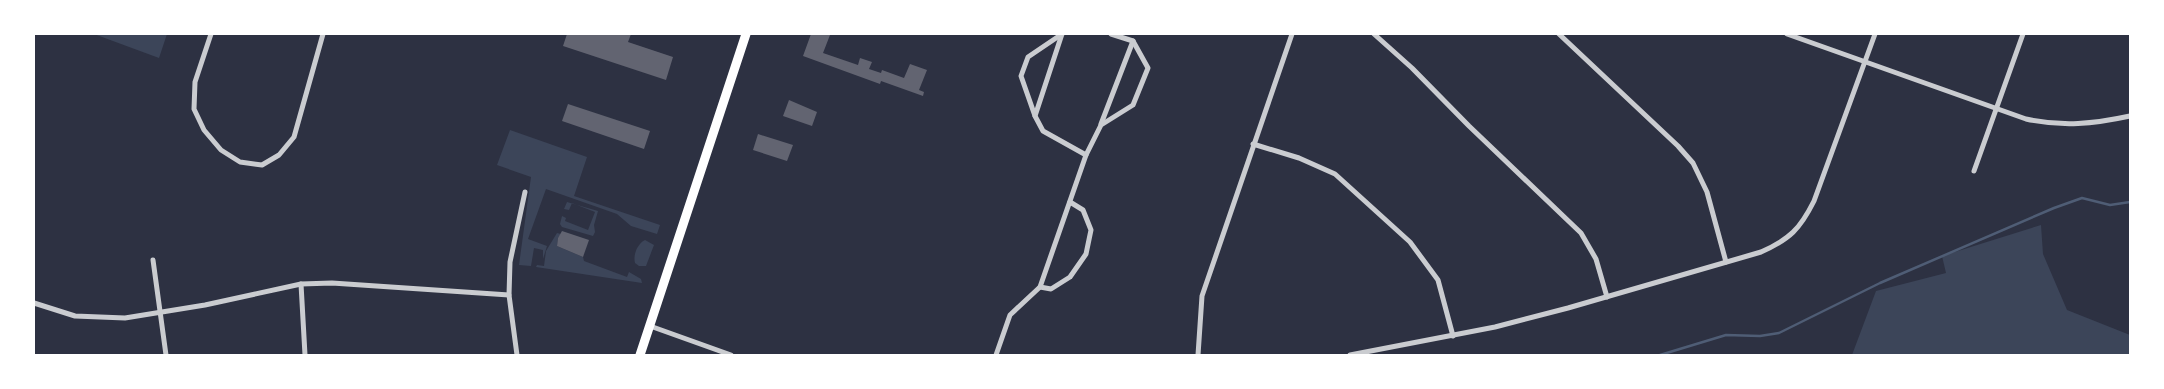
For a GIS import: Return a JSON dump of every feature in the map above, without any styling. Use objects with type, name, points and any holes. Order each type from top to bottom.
[{"type":"highway","points":[[640,355],[746,34]]},
{"type":"street","points":[[210,34],[195,82],[194,109],[204,130],[221,150],[240,162],[262,165],[279,155],[294,138],[324,34]]},
{"type":"street","points":[[1035,116],[1062,34]]},
{"type":"street","points":[[1062,34],[1028,57],[1021,76],[1035,116],[1043,131],[1086,155]]},
{"type":"street","points":[[1101,124],[1133,104],[1148,68],[1133,41],[1111,34]]},
{"type":"street","points":[[1198,355],[1202,296],[1292,34]]},
{"type":"street","points":[[1374,34],[1412,68],[1581,234],[1596,259],[1607,297]]},
{"type":"street","points":[[1559,34],[1678,146],[1693,163],[1707,192],[1726,262]]},
{"type":"street","points":[[1787,34],[2026,119],[2064,125],[2078,125],[2130,116]]},
{"type":"street","points":[[1350,355],[1504,325],[1607,297],[1775,246],[1795,232],[1806,218],[1814,201],[1875,34]]},
{"type":"street","points":[[1974,171],[2023,34]]},
{"type":"street","points":[[996,355],[1010,315],[1040,287],[1086,155],[1101,124],[1133,41]]},
{"type":"street","points":[[1253,144],[1299,158],[1335,174],[1410,242],[1438,280],[1453,336]]},
{"type":"street","points":[[517,355],[510,295],[510,262],[524,192]]},
{"type":"street","points":[[1040,287],[1051,289],[1070,277],[1086,254],[1091,230],[1083,210],[1070,202]]},
{"type":"street","points":[[153,260],[166,355]]},
{"type":"street","points":[[34,303],[75,316],[125,318],[301,284],[332,283],[510,295]]},
{"type":"street","points":[[301,284],[305,355]]},
{"type":"street","points":[[650,326],[731,355]]},
{"type":"shaded area","points":[[94,34],[167,34],[159,58]]},
{"type":"shaded area","points":[[510,130],[587,157],[574,196],[660,225],[657,234],[631,226],[617,214],[546,189],[528,239],[547,246],[543,259],[543,250],[534,248],[531,266],[519,265],[531,177],[497,165]]},
{"type":"shaded area","points":[[567,202],[572,203],[569,210],[564,209]]},
{"type":"shaded area","points":[[576,205],[598,211],[593,236],[562,227],[560,224],[562,216],[566,218],[565,221],[588,230],[595,212]]},
{"type":"shaded area","points":[[2041,225],[2043,254],[2067,310],[2130,335],[2130,355],[1852,355],[1876,291],[1946,273],[1942,256]]},
{"type":"shaded area","points":[[557,233],[561,234],[558,238],[557,246],[583,257],[584,261],[627,277],[629,272],[641,279],[642,283],[536,267],[537,265],[544,266],[546,251]]},
{"type":"shaded area","points":[[645,240],[654,245],[646,266],[639,266],[635,263],[635,253],[640,244]]},
{"type":"building","points":[[567,34],[631,34],[628,42],[673,57],[666,80],[563,46]]},
{"type":"building","points":[[811,34],[830,35],[823,53],[858,65],[860,58],[872,62],[869,69],[881,73],[882,70],[904,78],[910,64],[927,70],[919,90],[924,92],[923,96],[881,81],[880,84],[803,56]]},
{"type":"building","points":[[789,100],[817,112],[812,126],[783,116]]},
{"type":"building","points":[[568,104],[650,131],[644,149],[562,121]]},
{"type":"building","points":[[758,134],[793,145],[787,161],[753,150]]},
{"type":"building","points":[[562,231],[589,240],[583,257],[557,246],[558,238]]},
{"type":"waterway","points":[[1660,355],[1726,335],[1760,336],[1779,333],[1880,283],[2054,208],[2082,198],[2110,205],[2130,202]]}]
